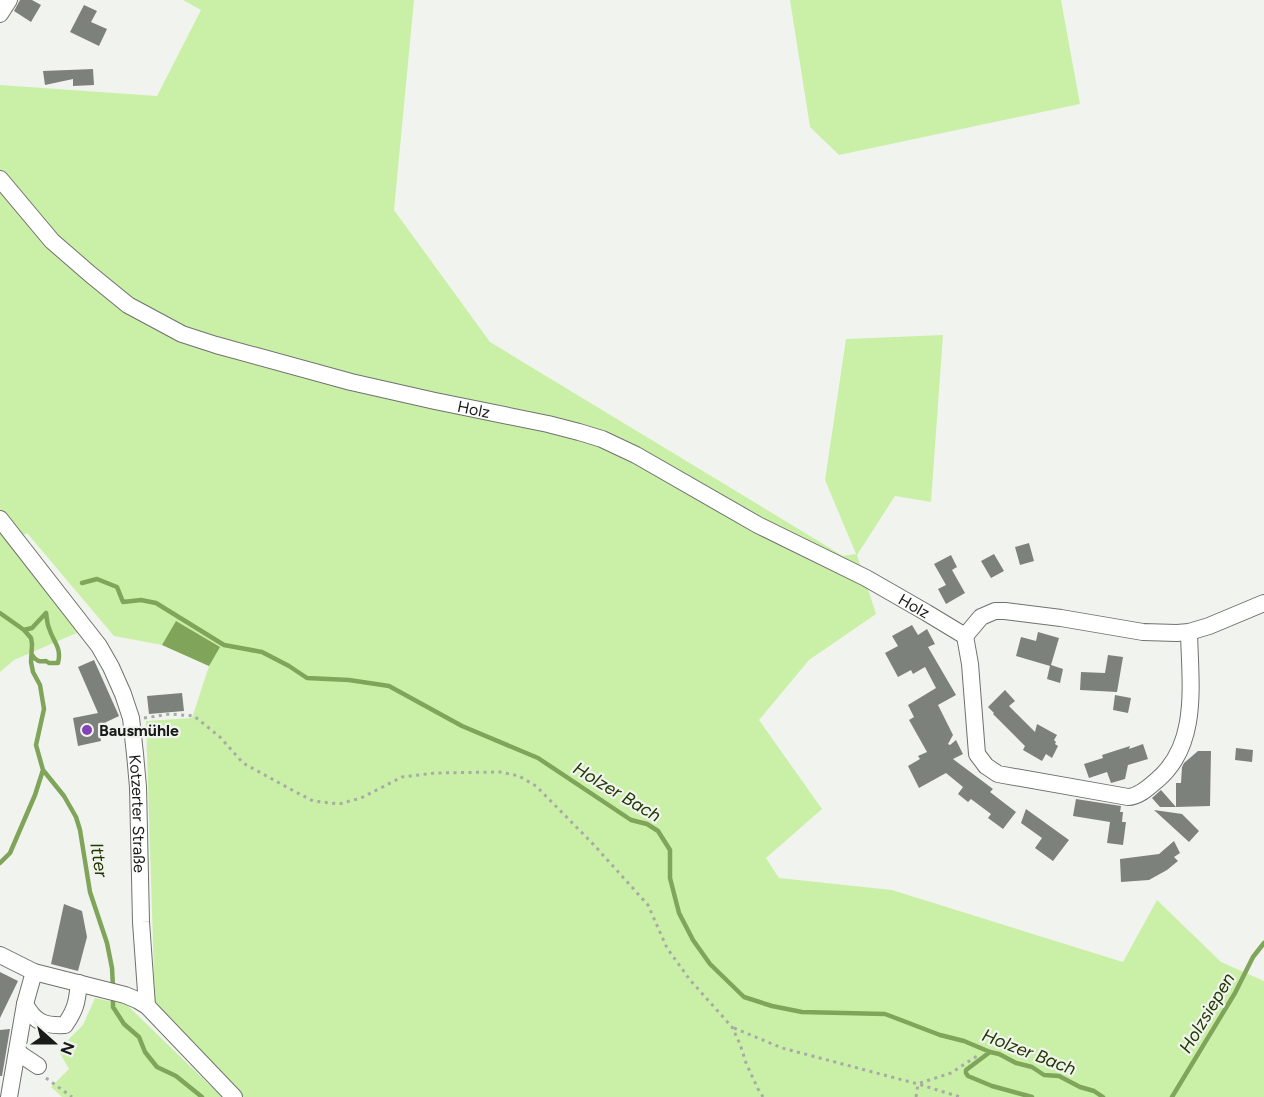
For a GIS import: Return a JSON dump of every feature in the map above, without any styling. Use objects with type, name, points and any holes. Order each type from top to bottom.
[{"type":"street","points":[[0,14],[9,0]]},
{"type":"street","name":"Holz","points":[[0,179],[52,241],[90,274],[128,305],[182,334],[351,382],[548,424],[602,439],[636,455],[758,525],[866,578],[964,636]]},
{"type":"street","name":"Kotzerter Straße","points":[[0,519],[99,646],[111,667],[131,718],[138,787],[141,922],[147,1006]]},
{"type":"street","points":[[1189,632],[1190,710],[1184,741],[1179,753],[1166,771],[1134,797],[1122,797],[998,774],[986,766],[977,754],[970,664],[964,636],[981,617],[995,611],[1005,611],[1143,632],[1189,632],[1264,603]]},
{"type":"street","points":[[0,955],[34,972],[138,1000],[147,1006],[234,1097]]},
{"type":"street","points":[[9,1097],[25,1004],[34,972]]},
{"type":"street","points":[[25,1004],[30,1014],[39,1022],[65,1025],[74,1012],[80,983]]},
{"type":"street","points":[[17,1052],[38,1066]]},
{"type":"path","points":[[131,718],[170,714],[194,716],[220,737],[243,763],[313,801],[339,804],[361,798],[402,777],[435,773],[500,772],[519,776],[536,786],[648,905],[667,948],[690,980],[732,1027],[763,1097]]},
{"type":"path","points":[[732,1027],[782,1048],[960,1097]]},
{"type":"path","points":[[918,1084],[951,1073],[980,1054]]},
{"type":"path","points":[[38,1066],[45,1077],[72,1097]]},
{"type":"path","points":[[916,1097],[918,1084]]},
{"type":"shaded area","points":[[183,0],[414,0],[394,210],[490,342],[843,556],[856,554],[825,480],[846,339],[943,335],[931,502],[895,496],[857,555],[876,614],[809,660],[759,720],[822,809],[766,858],[779,878],[892,890],[1123,962],[1157,900],[1221,962],[1264,981],[1264,1097],[243,1097],[155,1006],[146,721],[192,718],[209,666],[162,645],[114,636],[27,533],[9,545],[79,632],[14,660],[0,672],[0,85],[157,96],[201,10]]},
{"type":"shaded area","points":[[790,0],[1061,0],[1080,104],[839,155],[810,127]]},
{"type":"shaded area","points":[[176,621],[220,647],[209,666],[162,645]]},
{"type":"shaded area","points":[[95,998],[127,1005],[222,1097],[62,1097],[51,1087],[69,1069],[58,1050],[83,1025]]},
{"type":"building","points":[[20,0],[32,0],[41,5],[31,22],[14,11]]},
{"type":"building","points":[[84,5],[97,11],[91,22],[107,29],[99,46],[70,32]]},
{"type":"building","points":[[93,69],[94,85],[73,86],[73,79],[45,85],[43,71]]},
{"type":"building","points":[[1029,543],[1034,561],[1020,565],[1015,547]]},
{"type":"building","points":[[994,554],[1004,571],[991,578],[981,561]]},
{"type":"building","points":[[951,555],[957,567],[952,570],[965,593],[946,604],[938,589],[946,585],[934,564]]},
{"type":"building","points":[[912,625],[918,635],[927,629],[935,644],[928,647],[956,695],[938,705],[953,735],[948,744],[956,740],[963,754],[953,759],[993,789],[990,792],[1016,812],[1003,829],[988,818],[991,814],[971,799],[968,802],[958,794],[963,787],[946,773],[919,788],[908,766],[920,759],[918,756],[927,752],[909,720],[914,717],[908,705],[936,688],[925,667],[913,674],[911,670],[898,677],[885,653],[898,646],[892,636]]},
{"type":"building","points":[[1038,632],[1059,638],[1051,665],[1063,669],[1060,683],[1047,679],[1050,666],[1016,656],[1021,637],[1036,641]]},
{"type":"building","points":[[1108,655],[1123,657],[1117,692],[1080,690],[1081,672],[1105,673]]},
{"type":"building","points":[[94,660],[119,716],[98,726],[101,741],[78,746],[73,718],[98,713],[78,667]]},
{"type":"building","points":[[1005,690],[1015,701],[1009,706],[1035,732],[1037,724],[1057,735],[1054,740],[1058,746],[1052,758],[1046,754],[1042,761],[1023,750],[1025,746],[988,707]]},
{"type":"building","points":[[182,693],[184,711],[149,714],[147,696]]},
{"type":"building","points":[[1115,695],[1131,698],[1128,713],[1113,710]]},
{"type":"building","points":[[1143,744],[1148,759],[1128,765],[1125,779],[1111,783],[1107,772],[1089,778],[1084,764],[1103,758],[1102,755]]},
{"type":"building","points":[[1236,748],[1253,750],[1252,762],[1235,760]]},
{"type":"building","points":[[1198,751],[1211,751],[1210,806],[1176,807],[1176,783],[1181,783],[1182,767]]},
{"type":"building","points":[[1161,790],[1176,807],[1160,807],[1152,798]]},
{"type":"building","points":[[1076,799],[1121,806],[1122,822],[1126,822],[1123,845],[1107,843],[1110,822],[1073,816]]},
{"type":"building","points":[[1026,809],[1069,840],[1053,861],[1035,848],[1042,838],[1021,823]]},
{"type":"building","points":[[1154,810],[1182,814],[1199,831],[1189,842]]},
{"type":"building","points":[[1174,841],[1180,853],[1174,857],[1178,861],[1167,870],[1149,880],[1121,882],[1120,859],[1159,854]]},
{"type":"building","points":[[64,904],[82,911],[87,937],[78,971],[51,964]]},
{"type":"building","points":[[0,972],[18,981],[0,1018]]},
{"type":"building","points":[[10,1029],[2,1076],[0,1076],[0,1030]]},
{"type":"waterway","name":"Holzer Bach","points":[[82,583],[97,579],[117,587],[123,602],[141,600],[156,603],[224,645],[262,652],[307,678],[349,680],[389,686],[462,726],[538,758],[631,820],[647,824],[658,831],[670,850],[670,878],[679,913],[693,940],[710,964],[744,997],[802,1012],[885,1014],[999,1054],[1016,1063],[1032,1067],[1044,1075],[1059,1076],[1103,1097]]},
{"type":"waterway","name":"Itter","points":[[0,613],[24,630],[31,638],[31,662],[40,685],[44,709],[36,745],[43,770],[64,796],[76,817],[90,892],[107,943],[113,987]]},
{"type":"waterway","points":[[24,630],[32,628],[46,613],[48,626],[58,649],[58,663],[38,661],[32,655]]},
{"type":"waterway","points":[[0,863],[10,853],[35,795],[43,770]]},
{"type":"waterway","name":"Holzsiepen","points":[[1172,1097],[1235,993],[1253,957],[1264,943]]},
{"type":"waterway","name":"Itter","points":[[113,996],[113,1007],[124,1024],[139,1037],[145,1052],[157,1067],[176,1076],[202,1097]]},
{"type":"waterway","points":[[990,1052],[966,1070],[968,1076],[992,1086],[1032,1097]]},
{"type":"place","name":"Bausmühle","points":[[87,730]]}]
